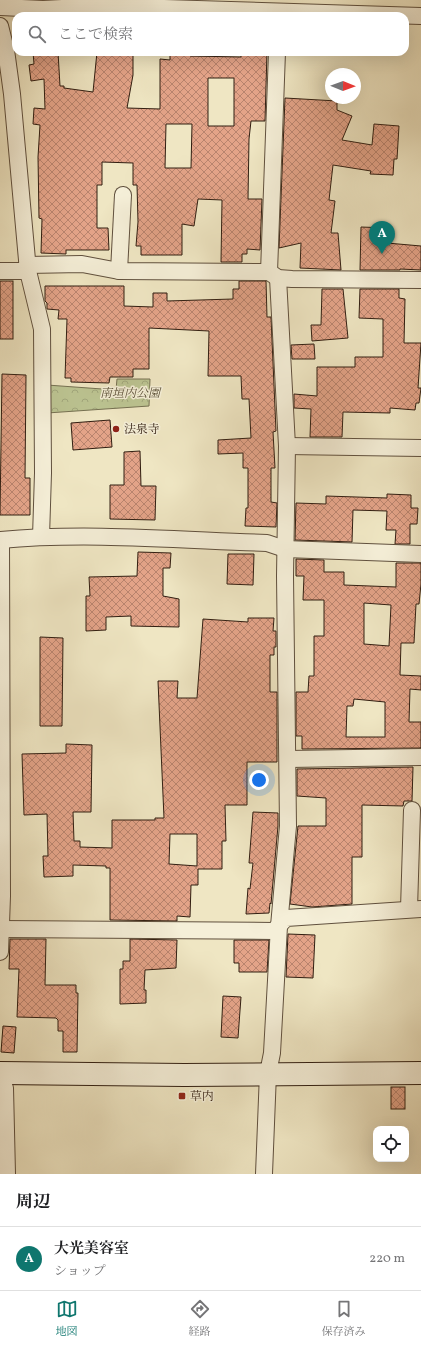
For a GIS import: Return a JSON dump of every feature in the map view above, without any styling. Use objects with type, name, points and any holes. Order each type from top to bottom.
[{"type":"street","points":[[0,7],[43,9],[100,6],[279,9],[340,12]]},
{"type":"street","points":[[409,15],[421,16]]},
{"type":"street","points":[[0,26],[6,50],[12,94],[28,268],[42,329],[43,473],[41,537]]},
{"type":"street","points":[[264,1174],[268,1073],[272,1053],[279,926],[288,826],[285,549],[287,446],[273,275],[277,56]]},
{"type":"street","points":[[119,271],[123,195]]},
{"type":"street","points":[[0,271],[82,264],[119,271],[421,280]]},
{"type":"street","points":[[287,446],[421,448]]},
{"type":"street","points":[[0,952],[0,540],[41,537],[267,543],[285,549],[421,554]]},
{"type":"street","points":[[288,759],[421,757]]},
{"type":"street","points":[[1,929],[274,931],[286,918],[415,909],[412,810]]},
{"type":"street","points":[[0,1073],[184,1075],[268,1073],[421,1073]]},
{"type":"street","points":[[0,1080],[5,1088],[7,1174]]},
{"type":"green space","name":"南垣内公園","points":[[117,379],[150,379],[149,406],[47,413],[47,385],[116,390]]},
{"type":"building","points":[[33,56],[58,56],[60,86],[64,86],[64,88],[93,92],[97,56],[133,56],[133,75],[127,108],[160,109],[160,59],[170,60],[170,56],[267,56],[265,121],[251,121],[249,139],[248,199],[262,199],[260,250],[247,249],[247,254],[242,254],[242,262],[221,262],[222,200],[198,199],[194,226],[182,224],[182,255],[141,255],[141,246],[136,246],[138,222],[137,185],[133,185],[133,163],[102,162],[102,185],[97,185],[97,228],[108,228],[109,250],[66,250],[66,254],[41,253],[42,219],[39,218],[38,157],[40,125],[33,124],[34,108],[45,109],[44,79],[31,81],[29,65],[34,64]],"holes":[[[208,78],[234,78],[234,126],[208,126]],[[166,124],[192,124],[191,168],[165,168]]]},
{"type":"building","points":[[285,98],[325,100],[325,104],[337,104],[337,110],[352,116],[342,140],[372,145],[374,124],[399,126],[397,159],[394,159],[393,175],[370,174],[371,171],[333,165],[329,200],[335,201],[331,233],[338,233],[341,270],[300,268],[301,243],[279,248]]},
{"type":"building","points":[[361,227],[388,228],[387,243],[421,246],[421,270],[360,270]]},
{"type":"building","points":[[0,281],[13,281],[13,339],[0,339]]},
{"type":"building","points":[[239,281],[266,281],[267,317],[271,317],[276,431],[273,432],[275,468],[271,468],[271,502],[277,503],[276,527],[245,526],[246,508],[248,508],[248,468],[243,468],[243,453],[218,454],[218,440],[251,438],[249,399],[242,399],[241,376],[208,376],[209,331],[149,328],[149,369],[133,369],[133,377],[110,377],[109,383],[71,382],[71,378],[65,378],[67,319],[58,319],[59,310],[47,309],[47,303],[45,301],[45,286],[124,286],[124,306],[153,307],[153,293],[167,293],[167,301],[233,299],[233,289],[239,289]]},
{"type":"building","points":[[322,289],[343,289],[348,338],[312,341],[311,325],[321,325]]},
{"type":"building","points":[[360,289],[399,289],[399,298],[405,299],[404,343],[421,343],[418,388],[421,388],[419,403],[416,403],[415,410],[390,408],[390,413],[343,412],[342,437],[310,437],[311,409],[294,408],[294,394],[317,396],[317,367],[355,367],[355,357],[383,357],[383,319],[359,318]]},
{"type":"building","points":[[314,344],[315,359],[292,359],[291,345]]},
{"type":"building","points":[[2,374],[26,375],[25,478],[30,478],[30,515],[0,515]]},
{"type":"building","points":[[110,420],[112,447],[73,450],[71,423]]},
{"type":"building","points":[[140,451],[141,486],[156,486],[155,520],[110,519],[110,485],[124,485],[124,452]]},
{"type":"building","points":[[387,494],[411,495],[411,508],[418,508],[417,524],[410,524],[410,544],[395,544],[396,530],[386,530],[387,511],[353,510],[352,542],[295,540],[296,503],[326,504],[326,496],[387,498]]},
{"type":"building","points":[[138,552],[171,553],[170,568],[163,568],[163,596],[179,599],[179,627],[131,626],[131,616],[106,617],[106,630],[86,631],[86,596],[90,596],[89,577],[137,576]]},
{"type":"building","points":[[228,554],[254,554],[253,585],[227,584]]},
{"type":"building","points":[[296,559],[324,560],[324,572],[344,572],[344,585],[396,587],[396,563],[421,563],[421,584],[419,604],[416,604],[414,643],[401,643],[400,675],[421,676],[421,690],[410,689],[409,722],[421,722],[421,748],[302,749],[302,736],[296,736],[296,692],[308,692],[309,676],[314,676],[314,636],[324,636],[324,600],[303,600],[304,576],[296,576]],"holes":[[[364,603],[391,605],[389,646],[364,644]],[[354,699],[385,702],[385,737],[346,737],[347,706],[353,706]]]},
{"type":"building","points":[[248,618],[274,618],[273,631],[276,631],[276,647],[274,647],[274,655],[270,655],[270,692],[277,692],[277,762],[247,762],[247,805],[225,805],[226,841],[222,841],[222,869],[198,869],[198,885],[191,885],[190,917],[177,916],[177,921],[110,920],[110,868],[106,868],[106,866],[73,865],[73,876],[44,877],[43,856],[48,856],[47,814],[24,815],[22,754],[66,753],[66,744],[92,745],[91,812],[73,812],[74,841],[80,841],[80,847],[112,848],[112,820],[155,820],[155,818],[164,818],[158,681],[178,681],[177,698],[197,698],[203,619],[248,622]],"holes":[[[170,834],[197,834],[197,866],[169,864]]]},
{"type":"building","points":[[40,637],[63,638],[62,726],[40,726]]},
{"type":"building","points":[[413,767],[412,801],[404,801],[403,806],[362,805],[362,857],[352,857],[352,904],[312,907],[290,904],[298,826],[326,826],[326,798],[297,796],[297,769]]},
{"type":"building","points":[[253,812],[278,813],[269,913],[246,914],[248,888],[250,889],[253,863],[249,863]]},
{"type":"building","points":[[288,934],[315,935],[313,978],[286,977]]},
{"type":"building","points":[[10,939],[46,939],[45,985],[76,985],[76,993],[78,993],[77,1052],[63,1052],[63,1031],[58,1031],[58,1020],[56,1018],[17,1017],[19,969],[9,969]]},
{"type":"building","points":[[130,939],[177,940],[176,968],[145,970],[144,990],[146,990],[146,1003],[120,1004],[120,969],[123,969],[123,961],[130,961]]},
{"type":"building","points":[[234,940],[269,940],[267,972],[239,972],[239,963],[234,963]]},
{"type":"building","points":[[223,996],[241,997],[238,1038],[221,1037]]},
{"type":"building","points":[[3,1026],[16,1027],[14,1053],[1,1052]]},
{"type":"building","points":[[391,1087],[405,1087],[405,1109],[391,1109]]},
{"type":"place","name":"大光美容室","points":[[382,254]]},
{"type":"place","name":"法泉寺","points":[[116,429]]},
{"type":"place","name":"草内","points":[[182,1096]]}]
